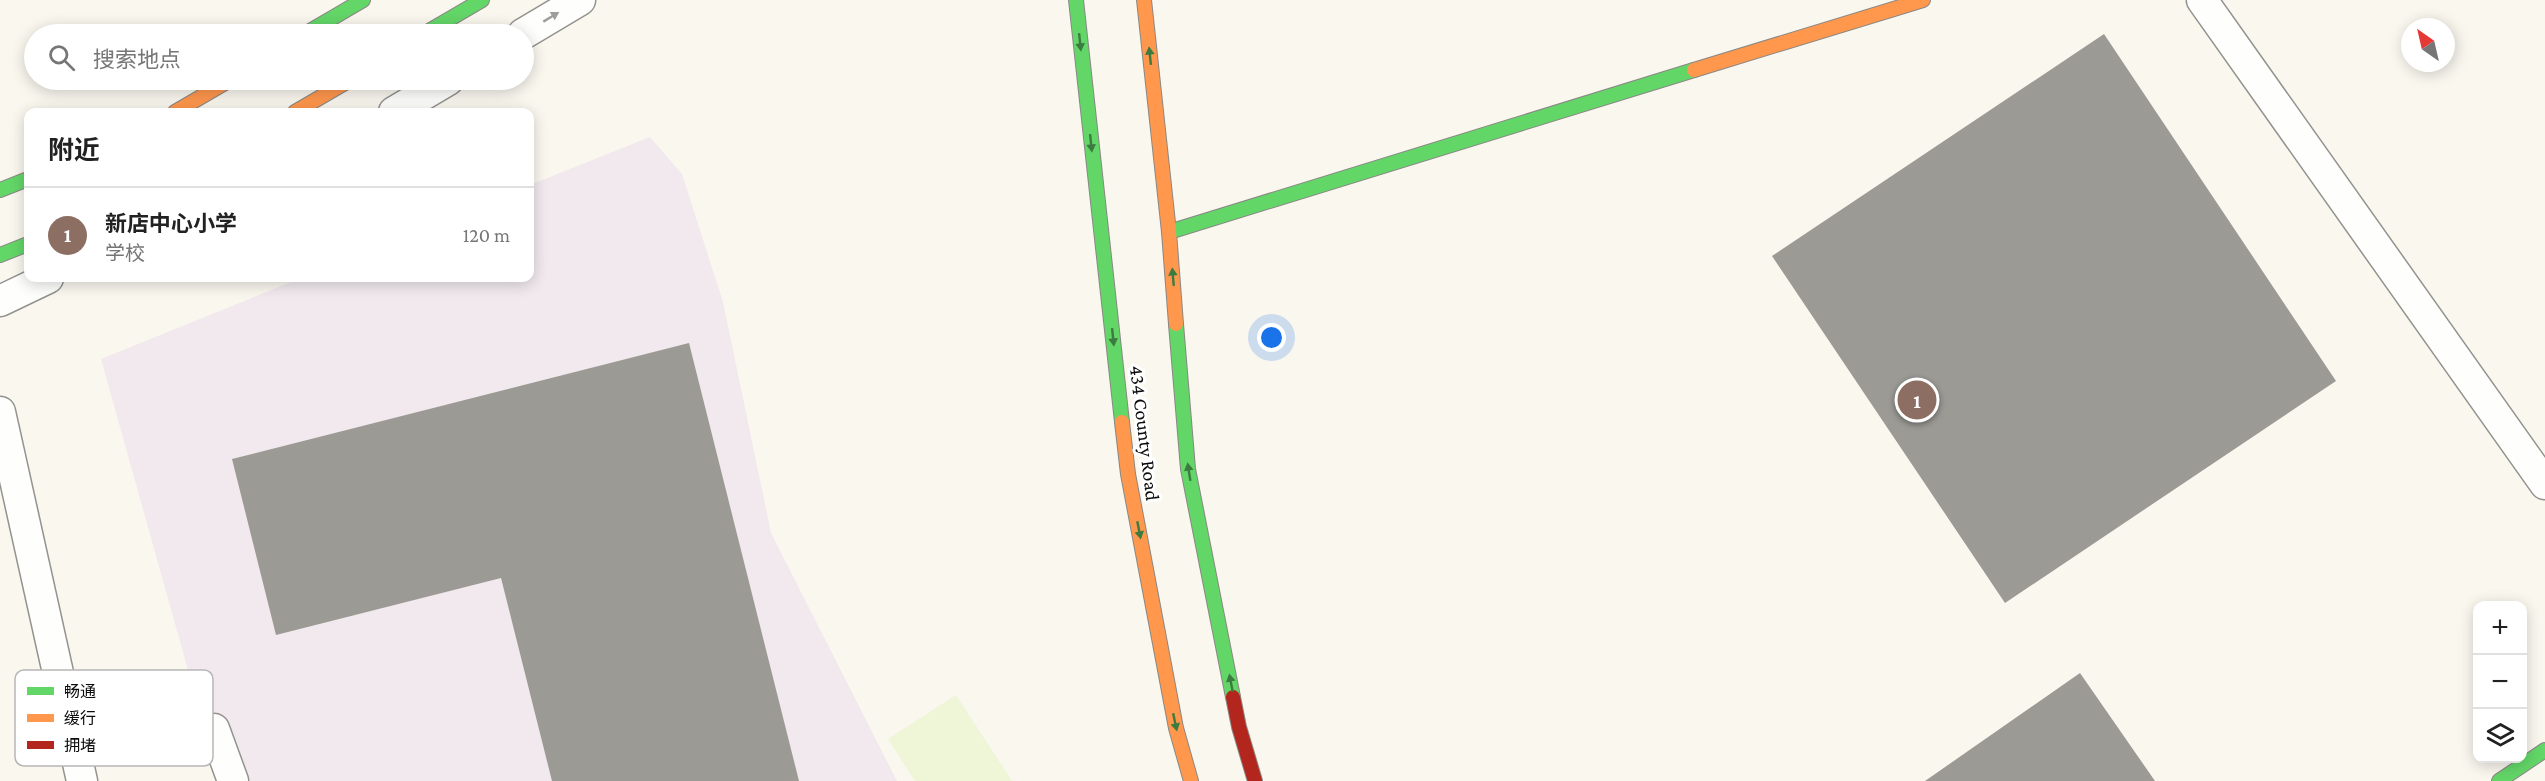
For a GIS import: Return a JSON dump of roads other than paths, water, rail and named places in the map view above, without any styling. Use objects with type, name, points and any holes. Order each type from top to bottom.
[{"type":"main road","points":[[322,24],[363,0]]},
{"type":"main road","points":[[441,24],[482,0]]},
{"type":"main road","name":"434 County Road","points":[[1076,0],[1128,474],[1176,728],[1191,781]]},
{"type":"main road","name":"434 County Road","points":[[1144,0],[1169,232],[1188,470],[1239,728],[1255,781]]},
{"type":"main road","points":[[1169,232],[1923,0]]},
{"type":"main road","points":[[182,108],[213,90]]},
{"type":"main road","points":[[303,108],[333,90]]},
{"type":"main road","points":[[0,190],[24,181]]},
{"type":"main road","points":[[0,255],[24,246]]},
{"type":"main road","points":[[2499,781],[2545,750]]},
{"type":"street","points":[[534,27],[579,0]]},
{"type":"street","points":[[2202,0],[2545,484]]},
{"type":"street","points":[[401,108],[431,90]]},
{"type":"street","points":[[0,300],[39,282]]},
{"type":"street","points":[[0,412],[57,670]]},
{"type":"street","points":[[213,729],[233,781]]},
{"type":"street","points":[[79,766],[82,781]]},
{"type":"place","name":"新店中心小学","points":[[1917,400]]}]
